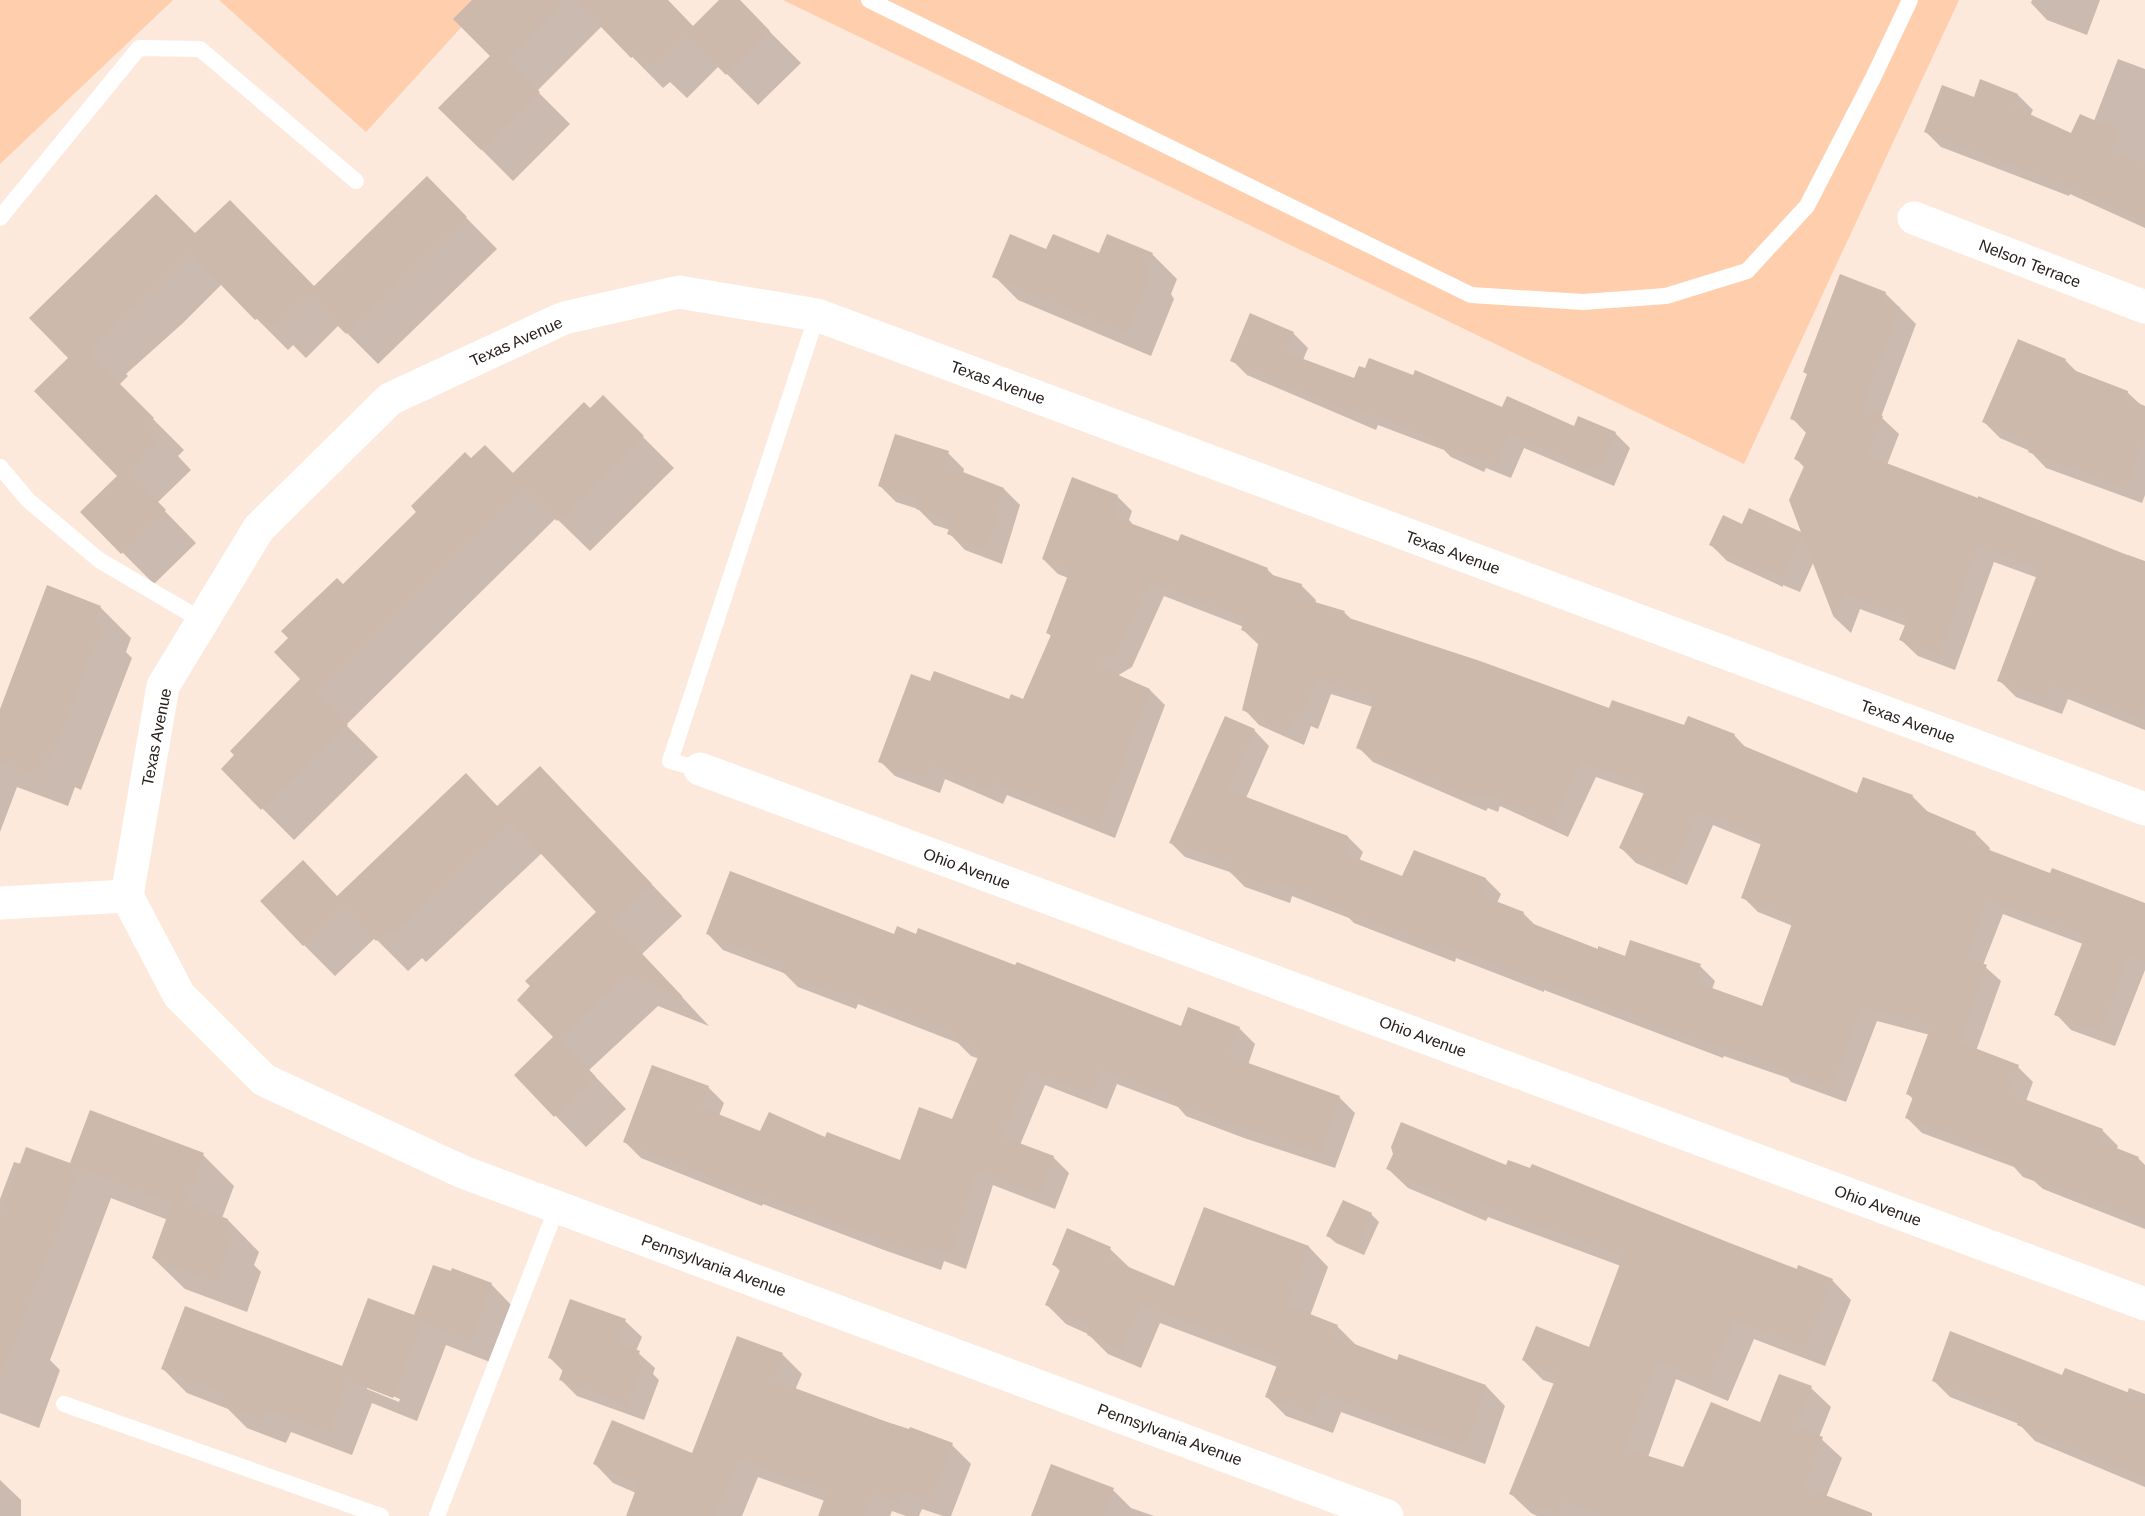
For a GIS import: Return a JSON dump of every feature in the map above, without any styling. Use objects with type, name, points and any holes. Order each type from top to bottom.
[{"type":"street","name":"Nelson Terrace","points":[[1914,218],[2145,307]]},
{"type":"street","name":"Texas Avenue","points":[[126,896],[163,686],[259,528],[390,399],[564,318],[679,292],[818,315],[2145,809]]},
{"type":"street","name":"Ohio Avenue","points":[[700,769],[2145,1304]]},
{"type":"street","points":[[0,903],[126,896]]},
{"type":"street","name":"Pennsylvania Avenue","points":[[126,896],[179,995],[264,1080],[462,1172],[1387,1516]]},
{"type":"lane","points":[[869,0],[1471,295],[1583,302],[1666,296],[1746,271],[1807,206],[1910,0]]},
{"type":"lane","points":[[0,218],[139,48],[200,49],[356,181]]},
{"type":"lane","points":[[700,769],[670,761],[818,315]]},
{"type":"lane","points":[[0,467],[28,501],[99,560],[203,621]]},
{"type":"lane","points":[[437,1516],[557,1207]]},
{"type":"lane","points":[[64,1404],[381,1516]]},
{"type":"shaded area","points":[[0,0],[173,0],[0,164]]},
{"type":"shaded area","points":[[219,0],[486,0],[366,132]]},
{"type":"shaded area","points":[[783,0],[1959,0],[1744,464]]},
{"type":"building","points":[[472,0],[565,0],[507,59],[540,92],[481,150],[438,108],[490,56],[453,19]]},
{"type":"building","points":[[575,0],[668,0],[693,26],[719,0],[740,0],[770,31],[726,75],[687,36],[654,68],[638,52],[631,58]]},
{"type":"building","points":[[1980,79],[2018,94],[2012,106],[2071,133],[2080,114],[2119,131],[2111,152],[2145,164],[2145,221],[2054,180],[1924,132],[1942,85],[1974,97]]},
{"type":"building","points":[[427,176],[467,217],[346,334],[307,295],[273,328],[261,315],[255,320],[190,253],[96,342],[98,344],[89,353],[154,418],[147,424],[161,438],[127,470],[166,510],[121,554],[80,512],[117,476],[34,391],[68,358],[29,318],[156,194],[195,233],[230,200],[314,286]]},
{"type":"building","points":[[1010,234],[1046,249],[1053,234],[1099,253],[1107,234],[1153,253],[1147,269],[1151,273],[1126,333],[992,277]]},
{"type":"building","points":[[1840,274],[1886,292],[1883,300],[1900,307],[1862,408],[1883,416],[1868,456],[1978,498],[1978,496],[2145,562],[2145,699],[2137,718],[2051,684],[2046,699],[1997,681],[2039,569],[1978,546],[1939,655],[1899,640],[1908,618],[1844,593],[1834,618],[1802,535],[1783,577],[1767,570],[1766,572],[1709,545],[1723,515],[1742,524],[1749,508],[1801,532],[1789,500],[1805,464],[1794,459],[1809,426],[1790,419],[1807,374],[1803,372]]},
{"type":"building","points":[[1250,313],[1294,332],[1285,352],[1354,378],[1359,366],[1365,368],[1369,358],[1413,375],[1415,370],[1502,407],[1507,396],[1574,426],[1578,416],[1616,432],[1599,472],[1509,434],[1496,464],[1471,454],[1469,458],[1434,443],[1436,439],[1363,411],[1361,416],[1230,361]]},
{"type":"building","points":[[2018,339],[2066,359],[2063,366],[2128,391],[2126,398],[2145,406],[2145,437],[2125,488],[2028,452],[2032,444],[1982,422]]},
{"type":"building","points":[[603,395],[644,436],[557,521],[524,488],[316,693],[348,725],[261,810],[221,769],[234,755],[230,751],[300,679],[274,652],[288,638],[281,631],[337,578],[343,584],[416,512],[411,506],[465,452],[471,458],[485,445],[513,473],[584,402],[590,408]]},
{"type":"building","points":[[895,434],[949,451],[945,465],[1004,488],[986,549],[947,534],[952,521],[916,509],[919,499],[878,486]]},
{"type":"building","points":[[1072,477],[1118,495],[1114,505],[1117,506],[1114,517],[1178,541],[1181,534],[1268,568],[1266,573],[1302,584],[1298,597],[1345,611],[1343,616],[1480,661],[1609,708],[1612,700],[1684,725],[1688,716],[1735,734],[1732,741],[1857,793],[1863,777],[1913,795],[1910,804],[1976,832],[1971,843],[2050,873],[2052,868],[2145,903],[2145,962],[2129,956],[2100,1032],[2054,1015],[2085,936],[1988,900],[1966,957],[1987,965],[1959,1042],[2019,1065],[2008,1093],[2103,1129],[2099,1141],[2139,1157],[2135,1166],[2145,1169],[2145,1221],[2026,1175],[2028,1170],[2006,1162],[2009,1157],[1905,1118],[1913,1097],[1906,1094],[1931,1026],[1862,1007],[1831,1088],[1775,1067],[1775,1065],[1708,1042],[1708,1044],[1441,944],[1440,948],[1277,882],[1275,889],[1229,872],[1232,863],[1169,843],[1225,716],[1255,729],[1228,790],[1348,836],[1345,846],[1348,847],[1346,854],[1402,876],[1414,850],[1486,878],[1481,892],[1486,894],[1485,897],[1524,912],[1521,919],[1598,949],[1598,946],[1625,956],[1630,940],[1701,964],[1696,977],[1702,980],[1701,984],[1762,1006],[1794,918],[1741,898],[1763,838],[1698,811],[1671,871],[1619,848],[1647,786],[1581,762],[1553,823],[1485,792],[1483,798],[1472,794],[1471,797],[1356,748],[1375,698],[1316,679],[1302,715],[1296,712],[1288,731],[1242,710],[1260,637],[1241,630],[1245,619],[1149,582],[1117,652],[1096,665],[1150,689],[1100,823],[992,781],[988,789],[930,765],[925,779],[878,762],[911,674],[930,681],[934,671],[1009,699],[1011,694],[1023,699],[1051,635],[1046,633],[1070,570],[1042,559]]},
{"type":"building","points":[[47,585],[101,606],[94,623],[102,626],[50,760],[43,757],[37,776],[0,762],[0,709]]},
{"type":"building","points":[[540,766],[652,884],[612,922],[683,997],[626,976],[559,1038],[596,1077],[554,1117],[514,1075],[553,1037],[517,1000],[530,986],[525,981],[596,912],[511,822],[394,933],[390,928],[376,941],[344,907],[303,946],[260,901],[303,860],[337,896],[466,773],[497,806]]},
{"type":"building","points":[[730,871],[894,934],[897,926],[916,934],[918,928],[1015,965],[1017,962],[1181,1026],[1188,1007],[1240,1027],[1229,1056],[1340,1096],[1319,1154],[1169,1100],[1170,1096],[1101,1069],[1091,1094],[1030,1070],[1001,1136],[1054,1156],[1039,1194],[977,1170],[950,1254],[928,1246],[925,1255],[747,1189],[746,1192],[623,1142],[652,1065],[709,1086],[701,1107],[760,1131],[769,1112],[825,1137],[827,1132],[900,1160],[919,1107],[952,1119],[981,1050],[954,1040],[956,1033],[843,990],[841,995],[781,972],[784,964],[706,934]]},
{"type":"building","points":[[90,1110],[204,1153],[185,1202],[228,1219],[222,1236],[230,1240],[215,1282],[152,1258],[172,1203],[80,1168],[3,1371],[0,1370],[0,1217],[26,1147],[70,1163]]},
{"type":"building","points":[[1401,1122],[1506,1165],[1508,1160],[1530,1168],[1532,1164],[1797,1269],[1798,1265],[1833,1279],[1805,1347],[1734,1320],[1708,1382],[1657,1361],[1624,1448],[1683,1467],[1711,1402],[1760,1422],[1779,1374],[1812,1386],[1796,1426],[1823,1437],[1804,1487],[1872,1513],[1872,1516],[1611,1516],[1562,1501],[1557,1513],[1509,1494],[1557,1375],[1522,1360],[1536,1326],[1589,1347],[1623,1256],[1468,1198],[1466,1203],[1386,1169],[1393,1154],[1391,1147]]},
{"type":"building","points":[[1343,1200],[1372,1213],[1356,1249],[1326,1236]]},
{"type":"building","points":[[1204,1207],[1309,1246],[1287,1305],[1338,1325],[1333,1336],[1397,1360],[1399,1354],[1486,1385],[1465,1445],[1321,1394],[1314,1414],[1265,1397],[1280,1357],[1140,1304],[1122,1349],[1087,1335],[1091,1326],[1045,1305],[1061,1268],[1052,1265],[1067,1228],[1111,1247],[1107,1258],[1174,1286]]},
{"type":"building","points":[[433,1265],[451,1271],[452,1268],[492,1283],[470,1341],[422,1322],[393,1398],[347,1380],[328,1432],[266,1409],[262,1420],[221,1404],[225,1394],[161,1369],[185,1306],[342,1366],[368,1298],[414,1315]]},
{"type":"building","points":[[570,1299],[626,1319],[617,1342],[640,1351],[637,1360],[644,1363],[627,1405],[559,1380],[565,1364],[548,1358]]},
{"type":"building","points":[[1950,1331],[2062,1375],[2065,1368],[2145,1399],[2145,1478],[2017,1425],[2020,1415],[1932,1381]]},
{"type":"building","points":[[737,1336],[783,1353],[773,1380],[887,1422],[909,1429],[910,1427],[953,1443],[931,1501],[903,1491],[899,1503],[873,1493],[864,1516],[818,1516],[827,1491],[739,1459],[714,1516],[626,1516],[638,1484],[593,1464],[612,1420],[692,1453]]},
{"type":"building","points":[[1051,1464],[1114,1488],[1103,1516],[1031,1516]]}]
